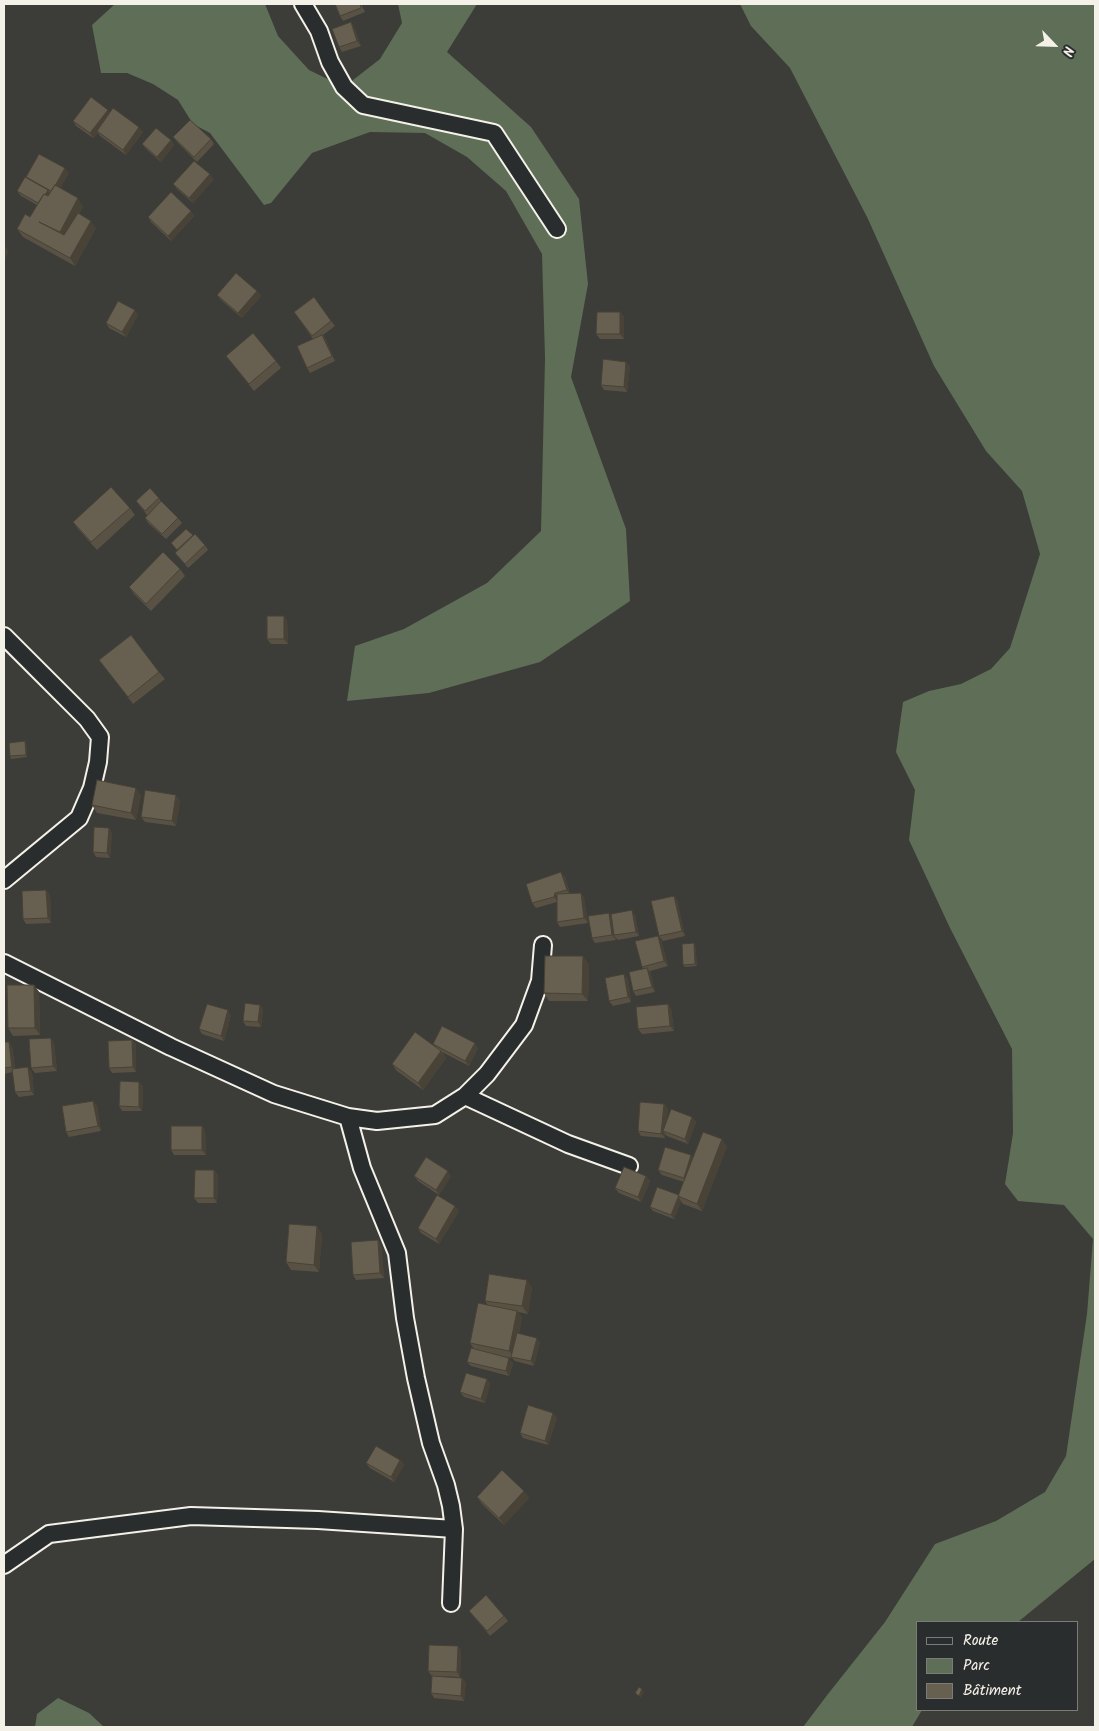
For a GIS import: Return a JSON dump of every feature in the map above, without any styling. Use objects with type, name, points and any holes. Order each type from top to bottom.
[{"type":"street","points":[[303,4],[344,87],[363,105],[494,133],[557,229]]},
{"type":"street","points":[[4,636],[87,719],[100,737],[98,762],[92,788],[79,818],[4,880]]},
{"type":"street","points":[[4,963],[170,1047],[274,1094],[348,1117],[378,1121],[435,1115],[465,1096],[487,1074],[524,1025],[540,981],[543,945]]},
{"type":"street","points":[[465,1096],[568,1144],[629,1166]]},
{"type":"street","points":[[348,1117],[362,1168],[397,1253],[405,1318],[416,1378],[431,1443],[446,1485],[454,1529],[451,1603]]},
{"type":"street","points":[[4,1565],[49,1534],[191,1516],[318,1520],[454,1529]]},
{"type":"green space","points":[[115,4],[265,4],[278,36],[309,70],[344,87],[380,59],[402,23],[398,4],[477,4],[447,52],[531,127],[579,199],[588,284],[571,377],[626,529],[630,601],[540,662],[429,693],[347,701],[355,646],[404,629],[487,583],[541,531],[545,358],[542,254],[506,191],[467,157],[425,133],[370,132],[312,153],[271,203],[264,205],[210,133],[193,124],[178,100],[153,84],[127,73],[101,73],[92,25]]},
{"type":"green space","points":[[740,4],[1095,4],[1095,1559],[1019,1621],[916,1621],[916,1711],[921,1711],[912,1727],[803,1727],[885,1622],[935,1544],[996,1521],[1045,1492],[1066,1456],[1087,1314],[1093,1239],[1064,1205],[1018,1201],[1005,1184],[1013,1133],[1012,1049],[950,928],[909,840],[915,790],[896,752],[903,702],[929,691],[961,684],[991,669],[1010,648],[1040,554],[1022,491],[986,451],[934,366],[868,219],[790,68],[751,26]]},
{"type":"green space","points":[[58,1698],[89,1713],[104,1727],[35,1727],[37,1714]]},
{"type":"building","points":[[335,4],[360,4],[361,8],[340,16]]},
{"type":"building","points":[[351,22],[357,41],[339,47],[332,29]]},
{"type":"building","points":[[91,97],[108,110],[90,133],[73,121]]},
{"type":"building","points":[[113,108],[139,127],[123,150],[97,131]]},
{"type":"building","points":[[190,120],[211,139],[194,157],[173,137]]},
{"type":"building","points":[[156,128],[171,140],[157,157],[142,144]]},
{"type":"building","points":[[39,154],[65,168],[51,191],[26,177]]},
{"type":"building","points":[[194,161],[210,174],[189,198],[173,184]]},
{"type":"building","points":[[25,177],[48,190],[38,203],[17,191]]},
{"type":"building","points":[[55,185],[78,198],[60,232],[39,222],[64,235],[78,213],[91,221],[70,258],[17,229],[25,214],[30,217],[44,194],[48,196]]},
{"type":"building","points":[[171,192],[191,211],[168,236],[148,217]]},
{"type":"building","points":[[236,273],[257,291],[238,313],[217,295]]},
{"type":"building","points":[[314,297],[331,321],[312,336],[294,312]]},
{"type":"building","points":[[118,301],[135,310],[122,332],[106,323]]},
{"type":"building","points":[[597,312],[620,312],[620,334],[596,334]]},
{"type":"building","points":[[253,333],[276,361],[249,384],[226,356]]},
{"type":"building","points":[[322,335],[332,356],[307,368],[297,346]]},
{"type":"building","points":[[603,359],[626,362],[624,387],[601,385]]},
{"type":"building","points":[[111,487],[130,508],[91,542],[73,522]]},
{"type":"building","points":[[150,488],[159,498],[145,511],[136,501]]},
{"type":"building","points":[[161,501],[178,518],[162,534],[145,518]]},
{"type":"building","points":[[186,529],[193,535],[177,550],[171,543]]},
{"type":"building","points":[[195,534],[205,545],[185,564],[175,553]]},
{"type":"building","points":[[163,552],[180,569],[146,604],[129,587]]},
{"type":"building","points":[[267,616],[284,616],[284,639],[267,639]]},
{"type":"building","points":[[131,635],[159,672],[128,697],[99,660]]},
{"type":"building","points":[[25,741],[26,755],[10,756],[9,743]]},
{"type":"building","points":[[97,780],[136,788],[131,813],[92,805]]},
{"type":"building","points":[[145,790],[176,795],[172,821],[141,817]]},
{"type":"building","points":[[94,827],[109,828],[107,853],[93,852]]},
{"type":"building","points":[[561,872],[567,890],[555,893],[554,897],[532,903],[526,884]]},
{"type":"building","points":[[46,890],[48,918],[23,919],[22,891]]},
{"type":"building","points":[[581,893],[584,918],[557,922],[557,894]]},
{"type":"building","points":[[674,896],[682,931],[659,936],[651,901]]},
{"type":"building","points":[[632,910],[636,932],[614,935],[611,914]]},
{"type":"building","points":[[609,913],[612,935],[592,938],[588,916]]},
{"type":"building","points":[[658,936],[664,961],[642,967],[635,941]]},
{"type":"building","points":[[694,943],[695,964],[683,965],[682,944]]},
{"type":"building","points":[[545,956],[583,956],[582,994],[544,993]]},
{"type":"building","points":[[647,968],[652,987],[633,991],[629,972]]},
{"type":"building","points":[[624,974],[628,997],[609,1001],[605,978]]},
{"type":"building","points":[[7,985],[34,985],[35,1028],[8,1028]]},
{"type":"building","points":[[245,1003],[260,1005],[258,1022],[243,1021]]},
{"type":"building","points":[[207,1004],[228,1010],[221,1036],[199,1029]]},
{"type":"building","points":[[668,1004],[670,1026],[638,1029],[636,1007]]},
{"type":"building","points":[[442,1026],[475,1043],[465,1061],[433,1044]]},
{"type":"building","points":[[415,1032],[441,1051],[418,1083],[392,1064]]},
{"type":"building","points":[[51,1038],[53,1066],[31,1068],[29,1039]]},
{"type":"building","points":[[132,1040],[133,1067],[109,1068],[108,1041]]},
{"type":"building","points":[[4,1042],[9,1042],[12,1067],[4,1068]]},
{"type":"building","points":[[28,1067],[31,1091],[15,1092],[12,1069]]},
{"type":"building","points":[[120,1081],[139,1082],[139,1107],[119,1106]]},
{"type":"building","points":[[93,1101],[98,1126],[66,1132],[62,1106]]},
{"type":"building","points":[[640,1102],[664,1104],[661,1134],[638,1131]]},
{"type":"building","points":[[671,1109],[692,1117],[685,1139],[663,1131]]},
{"type":"building","points":[[171,1126],[202,1126],[202,1150],[171,1150]]},
{"type":"building","points":[[703,1132],[722,1139],[697,1204],[678,1196]]},
{"type":"building","points":[[665,1147],[691,1155],[684,1178],[658,1170]]},
{"type":"building","points":[[426,1157],[448,1171],[436,1190],[414,1176]]},
{"type":"building","points":[[624,1167],[646,1176],[638,1197],[615,1188]]},
{"type":"building","points":[[195,1170],[214,1170],[214,1198],[194,1198]]},
{"type":"building","points":[[657,1187],[679,1195],[671,1215],[650,1207]]},
{"type":"building","points":[[437,1195],[455,1206],[436,1239],[418,1228]]},
{"type":"building","points":[[289,1224],[317,1226],[314,1265],[286,1262]]},
{"type":"building","points":[[378,1240],[380,1273],[353,1275],[351,1242]]},
{"type":"building","points":[[489,1274],[527,1280],[522,1306],[485,1301]]},
{"type":"building","points":[[478,1303],[517,1311],[509,1351],[470,1343]]},
{"type":"building","points":[[517,1333],[537,1338],[531,1361],[511,1357]]},
{"type":"building","points":[[471,1348],[509,1358],[506,1371],[467,1362]]},
{"type":"building","points":[[466,1373],[487,1379],[481,1399],[460,1392]]},
{"type":"building","points":[[528,1405],[553,1413],[545,1441],[520,1433]]},
{"type":"building","points":[[376,1446],[400,1460],[391,1477],[366,1463]]},
{"type":"building","points":[[502,1470],[524,1491],[499,1518],[477,1497]]},
{"type":"building","points":[[486,1595],[504,1616],[487,1631],[469,1611]]},
{"type":"building","points":[[429,1645],[458,1646],[457,1672],[428,1671]]},
{"type":"building","points":[[432,1676],[462,1678],[461,1696],[431,1693]]},
{"type":"building","points":[[639,1687],[642,1689],[639,1696],[635,1693]]}]
